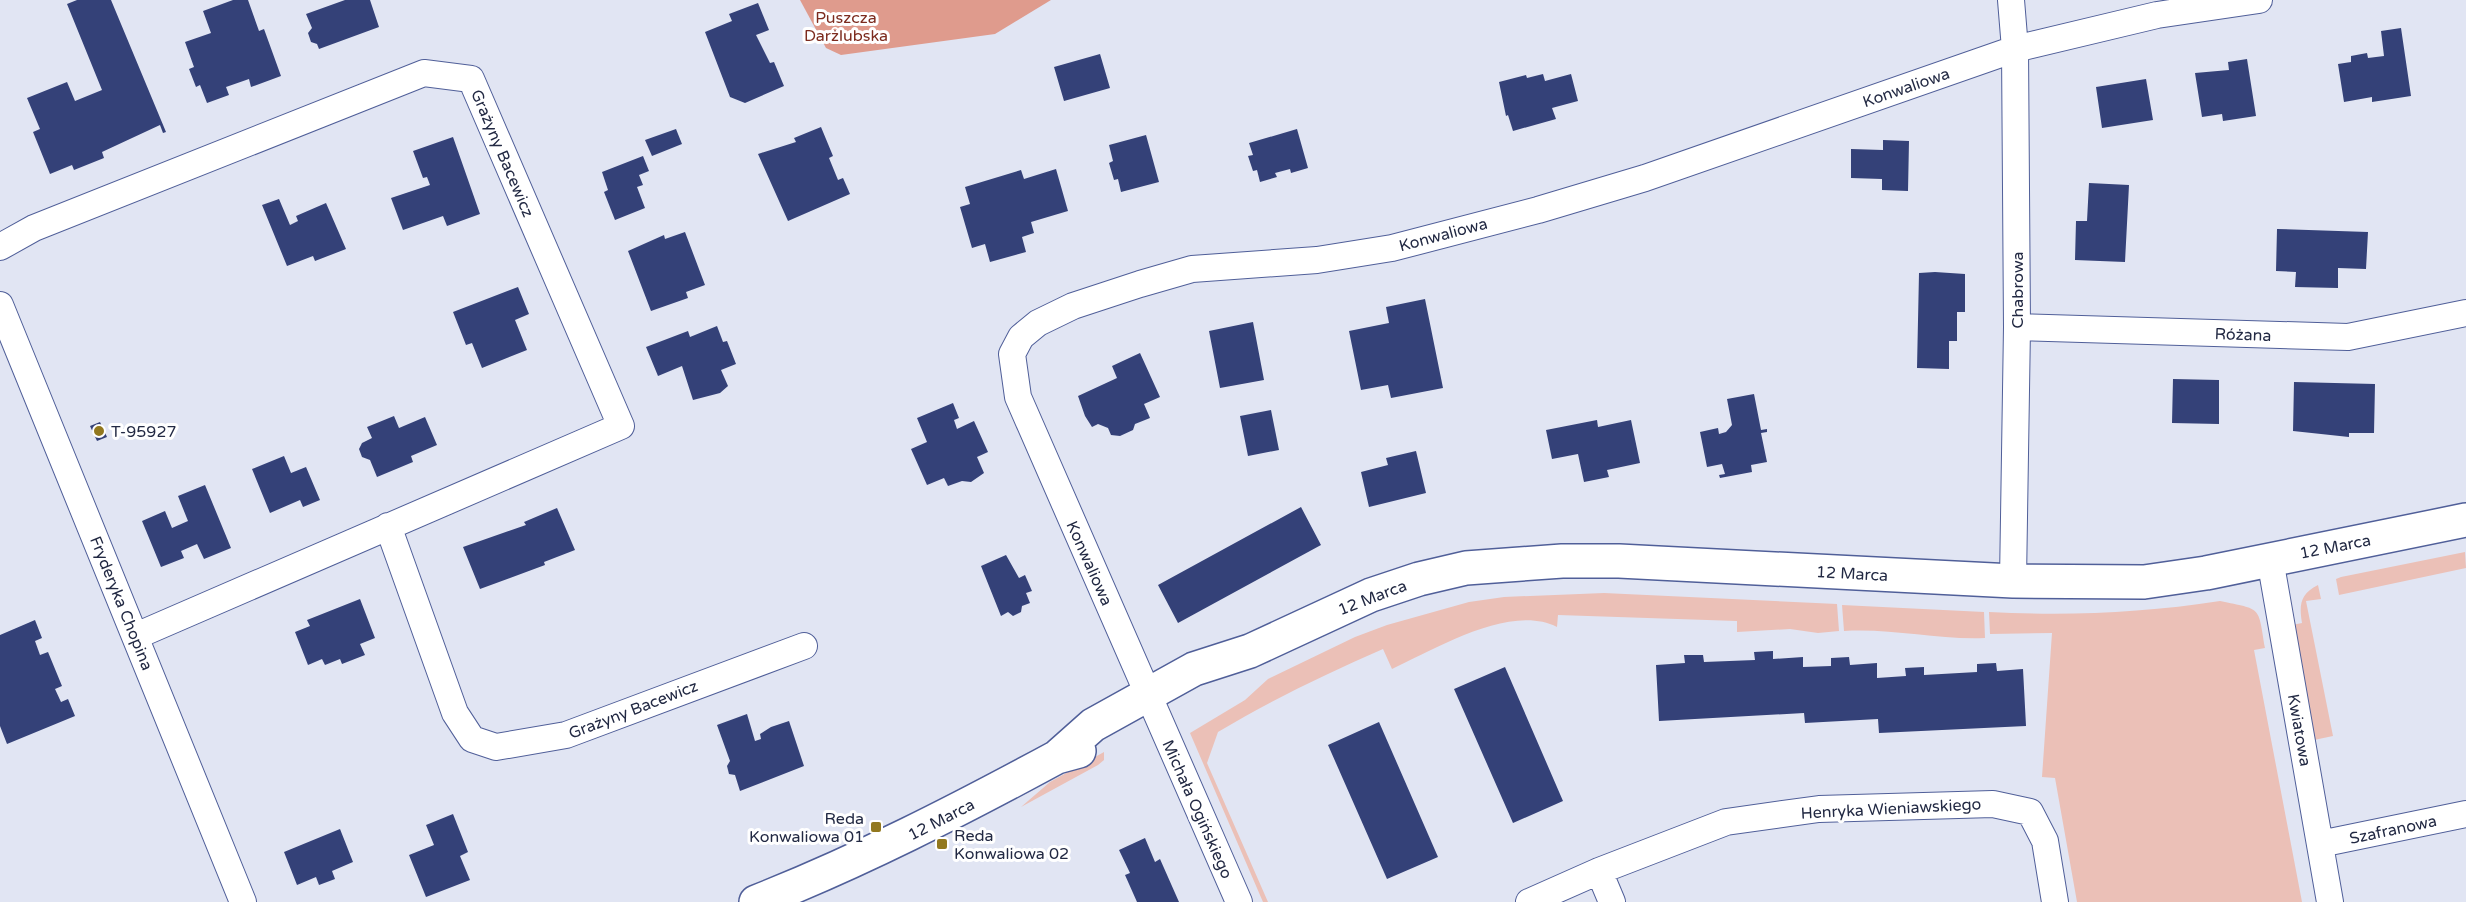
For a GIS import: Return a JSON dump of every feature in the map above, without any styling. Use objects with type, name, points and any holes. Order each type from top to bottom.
[{"type":"street","name":"Chabrowa","points":[[2011,0],[2015,49],[2017,327],[2013,581]]},
{"type":"street","name":"Konwaliowa","points":[[1152,705],[1018,397],[1012,354],[1021,337],[1038,323],[1073,306],[1192,269],[1317,260],[1392,248],[1538,210],[1644,178],[2015,49],[2157,15],[2259,0]]},
{"type":"street","name":"Grażyny Bacewicz","points":[[0,247],[34,228],[424,72],[471,79],[621,426],[136,636]]},
{"type":"street","name":"Fryderyka Chopina","points":[[0,305],[243,902]]},
{"type":"street","name":"Różana","points":[[2017,327],[2348,337],[2466,313]]},
{"type":"street","name":"12 Marca","points":[[756,902],[827,874],[935,823],[1058,757],[1103,745],[1152,705],[1213,685],[1250,651],[1327,614],[1390,588],[1467,568],[1514,563],[1619,561],[2013,581],[2144,582],[2206,573],[2466,520]]},
{"type":"street","name":"Grażyny Bacewicz","points":[[388,526],[455,713],[472,739],[496,747],[566,735],[804,646]]},
{"type":"street","name":"Kwiatowa","points":[[2270,559],[2330,902]]},
{"type":"street","name":"Michała Ogińskiego","points":[[1152,705],[1239,902]]},
{"type":"street","name":"Henryka Wieniawskiego","points":[[1529,902],[1599,871],[1726,822],[1819,809],[1993,804],[2030,812],[2045,841],[2055,902]]},
{"type":"street","name":"Szafranowa","points":[[2320,844],[2466,814]]},
{"type":"street","points":[[1599,871],[1612,902]]},
{"type":"shaded area","points":[[2465,552],[2466,568],[2339,595],[2336,579],[2341,577]]},
{"type":"shaded area","points":[[2318,585],[2321,599],[2306,601],[2333,736],[2314,740],[2292,625],[2302,623],[2301,611],[2304,596]]},
{"type":"shaded area","points":[[1604,593],[1837,604],[1839,631],[1818,633],[1790,629],[1737,632],[1737,621],[1558,615],[1557,627],[1538,621],[1496,624],[1451,641],[1392,669],[1383,649],[1320,678],[1218,732],[1207,763],[1268,902],[1263,902],[1190,733],[1245,700],[1268,679],[1355,637],[1387,625],[1469,602],[1504,597]]},
{"type":"shaded area","points":[[2220,601],[2251,608],[2256,612],[2261,624],[2265,648],[2254,650],[2302,902],[2077,902],[2055,778],[2042,777],[2052,633],[1990,634],[1989,612],[2047,614],[2105,612]]},
{"type":"shaded area","points":[[1842,605],[1984,612],[1985,638],[1844,631]]},
{"type":"shaded area","points":[[1104,752],[1104,760],[1098,765],[1021,807],[1050,782]]},
{"type":"green space","name":"Puszcza Darżlubska","points":[[800,0],[1051,0],[995,34],[841,55],[826,48]]},
{"type":"building","points":[[77,0],[111,0],[166,132],[163,133],[160,125],[102,152],[104,158],[74,170],[72,165],[50,174],[33,132],[40,129],[27,98],[67,82],[75,101],[102,90],[67,4]]},
{"type":"building","points":[[233,0],[248,0],[259,31],[264,29],[281,76],[251,87],[249,79],[226,87],[229,95],[207,103],[200,85],[196,87],[189,69],[194,67],[185,42],[211,33],[203,11]]},
{"type":"building","points":[[345,0],[370,0],[379,27],[319,49],[317,44],[311,42],[308,33],[312,28],[306,14]]},
{"type":"building","points":[[758,3],[769,30],[756,35],[770,63],[774,62],[784,86],[745,103],[730,97],[705,32],[732,21],[729,14]]},
{"type":"building","points":[[2401,28],[2411,96],[2372,102],[2372,97],[2344,102],[2338,64],[2351,62],[2351,56],[2367,53],[2368,58],[2384,56],[2381,31]]},
{"type":"building","points":[[1100,54],[1110,88],[1064,101],[1054,67]]},
{"type":"building","points":[[2247,59],[2256,116],[2223,121],[2222,114],[2202,117],[2195,73],[2229,70],[2228,62]]},
{"type":"building","points":[[1543,74],[1545,81],[1571,74],[1578,101],[1552,108],[1556,119],[1513,131],[1508,115],[1506,116],[1499,82],[1526,75],[1527,78]]},
{"type":"building","points":[[2146,79],[2153,120],[2102,128],[2096,87]]},
{"type":"building","points":[[821,127],[833,156],[829,158],[838,180],[843,178],[850,194],[788,221],[758,154],[796,142],[794,138]]},
{"type":"building","points":[[676,129],[682,144],[652,156],[645,140]]},
{"type":"building","points":[[1297,129],[1308,168],[1291,173],[1290,169],[1275,173],[1277,177],[1260,182],[1257,170],[1253,171],[1248,156],[1253,155],[1249,143]]},
{"type":"building","points":[[1146,135],[1159,182],[1121,192],[1118,179],[1114,180],[1109,163],[1113,161],[1109,145]]},
{"type":"building","points":[[453,137],[480,214],[447,226],[443,216],[403,230],[391,198],[430,185],[427,177],[423,178],[413,151]]},
{"type":"building","points":[[1883,140],[1909,141],[1908,191],[1882,190],[1882,179],[1851,178],[1851,149],[1883,150]]},
{"type":"building","points":[[643,156],[649,171],[639,175],[643,185],[637,187],[645,208],[615,220],[604,192],[608,190],[602,172]]},
{"type":"building","points":[[1056,169],[1068,211],[1031,222],[1034,233],[1022,237],[1026,252],[990,262],[985,244],[972,248],[960,207],[970,204],[965,187],[1021,170],[1024,179]]},
{"type":"building","points":[[2089,183],[2129,185],[2125,262],[2075,260],[2076,221],[2087,221]]},
{"type":"building","points":[[279,199],[290,225],[298,221],[296,216],[326,203],[346,249],[315,261],[313,256],[287,266],[262,205]]},
{"type":"building","points":[[2277,229],[2368,232],[2366,269],[2338,268],[2338,288],[2295,287],[2296,272],[2276,271]]},
{"type":"building","points":[[685,232],[705,285],[686,292],[688,298],[651,311],[628,251],[664,235],[665,239]]},
{"type":"building","points":[[1919,273],[1965,274],[1965,312],[1957,312],[1957,341],[1949,341],[1949,369],[1917,368]]},
{"type":"building","points":[[518,287],[529,314],[515,320],[527,350],[482,368],[472,343],[466,345],[453,312]]},
{"type":"building","points":[[1425,299],[1443,388],[1391,398],[1388,385],[1361,390],[1349,331],[1389,323],[1386,307]]},
{"type":"building","points":[[1253,322],[1264,380],[1220,388],[1209,331]]},
{"type":"building","points":[[717,326],[723,342],[727,341],[736,364],[721,370],[728,386],[720,393],[693,400],[682,366],[658,376],[646,347],[688,331],[690,337]]},
{"type":"building","points":[[1140,353],[1160,397],[1144,404],[1150,418],[1135,424],[1133,430],[1120,436],[1111,435],[1108,428],[1098,424],[1092,427],[1085,416],[1078,396],[1117,378],[1112,366]]},
{"type":"building","points":[[2173,379],[2219,380],[2219,424],[2172,423]]},
{"type":"building","points":[[2294,382],[2375,384],[2374,433],[2349,433],[2349,437],[2293,431]]},
{"type":"building","points":[[1754,394],[1761,430],[1767,429],[1767,432],[1761,433],[1767,462],[1751,465],[1752,472],[1720,478],[1719,475],[1725,474],[1722,464],[1707,467],[1700,432],[1718,428],[1719,434],[1726,432],[1732,425],[1727,399]]},
{"type":"building","points":[[953,403],[959,418],[954,420],[957,429],[974,421],[988,452],[977,457],[984,473],[971,482],[962,481],[948,486],[944,478],[927,485],[911,449],[927,442],[917,418]]},
{"type":"building","points":[[1271,410],[1279,450],[1248,456],[1240,416]]},
{"type":"building","points":[[394,416],[399,428],[425,417],[437,445],[411,456],[413,462],[377,477],[370,460],[362,457],[359,449],[362,443],[372,438],[367,427]]},
{"type":"building","points":[[1597,420],[1598,427],[1631,420],[1640,463],[1607,470],[1609,477],[1584,482],[1578,454],[1552,459],[1546,430]]},
{"type":"building","name":"T-95927","points":[[100,422],[107,437],[97,441],[90,426]]},
{"type":"building","points":[[1416,451],[1426,493],[1369,507],[1361,472],[1388,465],[1386,458]]},
{"type":"building","points":[[284,456],[291,473],[306,467],[320,500],[303,507],[300,500],[270,513],[252,469]]},
{"type":"building","points":[[205,485],[231,548],[204,559],[197,544],[181,551],[184,558],[161,567],[142,521],[165,511],[172,528],[188,521],[178,496]]},
{"type":"building","points":[[1301,507],[1321,545],[1178,623],[1158,585]]},
{"type":"building","points":[[557,508],[575,550],[544,562],[545,565],[480,589],[463,547],[526,525],[524,522]]},
{"type":"building","points":[[1006,555],[1019,578],[1025,575],[1032,591],[1026,593],[1030,603],[1022,606],[1021,612],[1013,616],[1008,612],[1001,616],[981,566]]},
{"type":"building","points":[[360,599],[375,638],[360,644],[365,655],[342,664],[340,659],[325,665],[322,659],[308,665],[295,632],[310,626],[307,620]]},
{"type":"building","points":[[35,620],[42,638],[35,641],[40,655],[48,652],[62,686],[55,689],[61,702],[68,699],[75,716],[7,744],[0,726],[0,635]]},
{"type":"building","points":[[1773,651],[1773,659],[1803,657],[1803,667],[1831,666],[1831,658],[1849,657],[1850,665],[1877,663],[1877,678],[1906,676],[1905,668],[1924,667],[1924,675],[1977,672],[1977,664],[1996,663],[1997,671],[2023,669],[2026,726],[1879,733],[1878,719],[1805,723],[1804,713],[1659,721],[1656,665],[1685,663],[1684,655],[1703,655],[1704,662],[1755,660],[1754,652]]},
{"type":"building","points":[[1505,667],[1563,801],[1513,823],[1454,689]]},
{"type":"building","points":[[747,714],[755,741],[761,739],[760,734],[771,727],[789,721],[804,766],[740,791],[735,775],[729,774],[727,766],[730,761],[717,725]]},
{"type":"building","points":[[1379,722],[1438,857],[1387,879],[1328,745]]},
{"type":"building","points":[[453,814],[468,852],[460,856],[470,880],[426,897],[409,855],[434,845],[426,825]]},
{"type":"building","points":[[340,829],[353,862],[332,871],[335,879],[319,885],[316,877],[297,885],[284,852]]},
{"type":"building","points":[[1145,838],[1155,862],[1160,859],[1179,902],[1137,902],[1125,875],[1130,873],[1119,850]]},
{"type":"place","name":"T-95927","points":[[99,431]]},
{"type":"place","name":"Reda Konwaliowa 01","points":[[876,827]]},
{"type":"place","name":"Reda Konwaliowa 02","points":[[942,844]]}]
